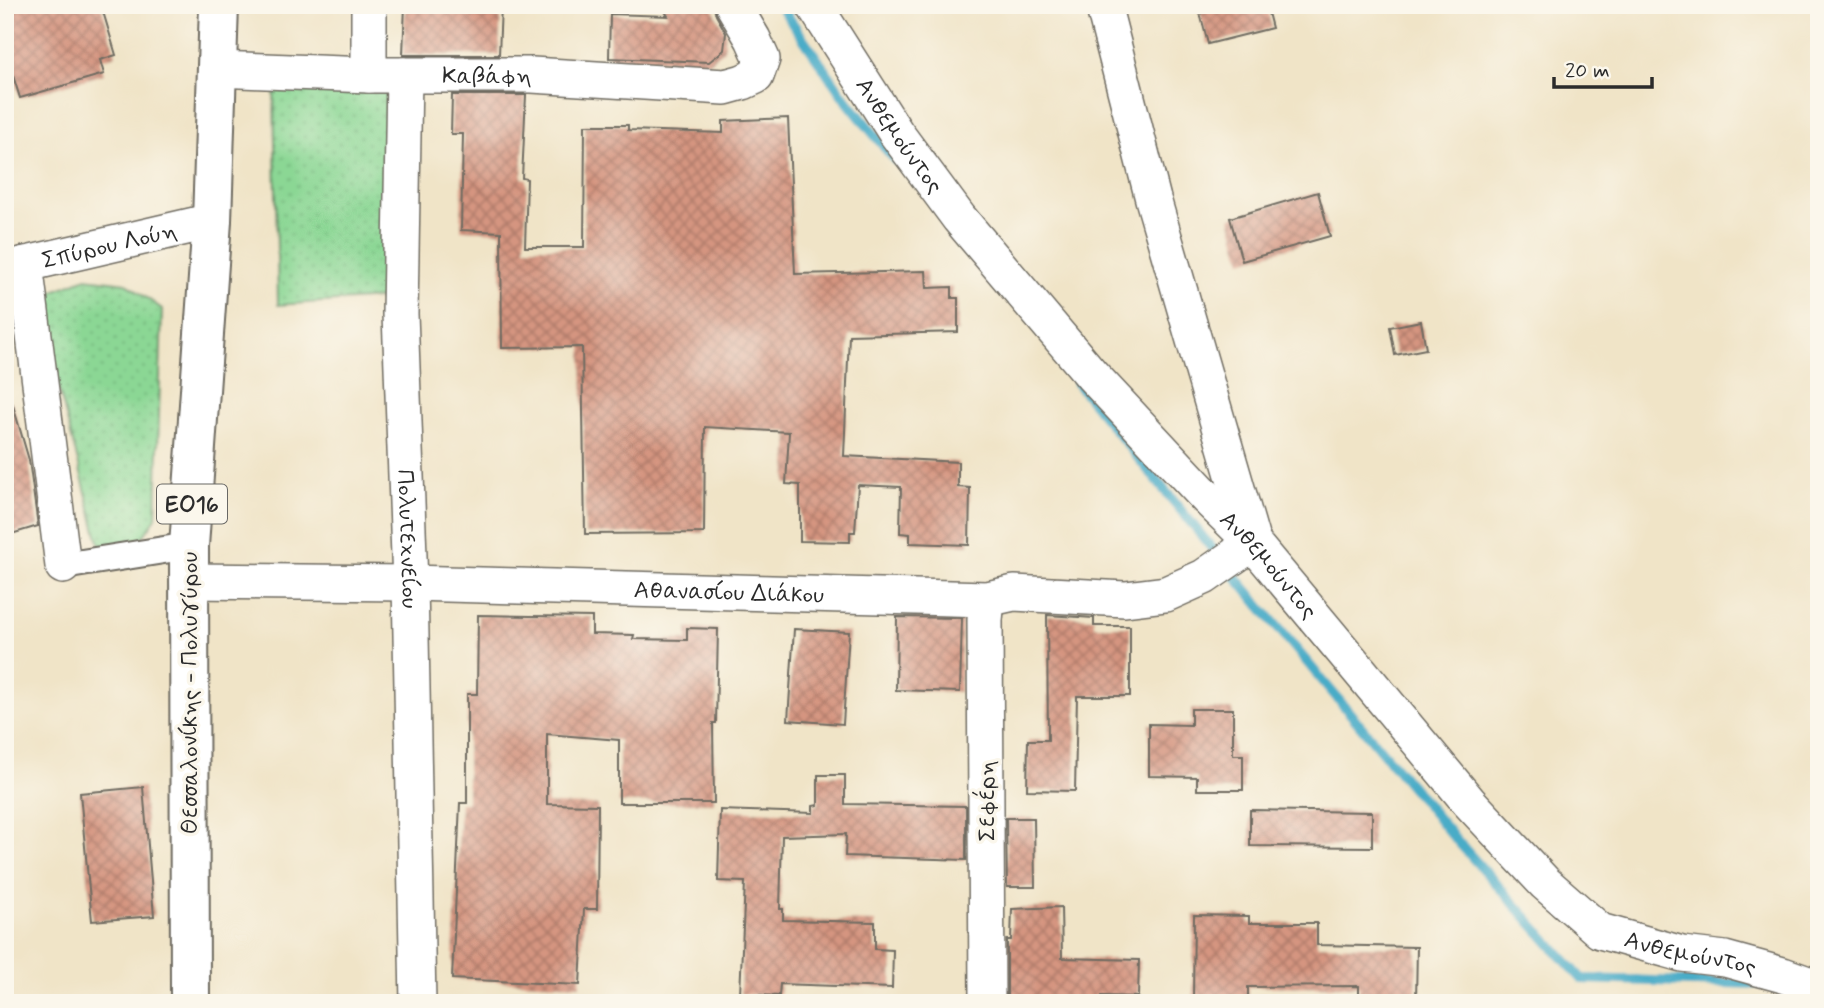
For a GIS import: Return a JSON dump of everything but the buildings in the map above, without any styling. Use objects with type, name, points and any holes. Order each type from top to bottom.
[{"type":"main road","name":"Θεσσαλονίκης - Πολυγύρου","points":[[190,1003],[189,563],[212,221],[219,5]]},
{"type":"street","points":[[369,5],[369,75]]},
{"type":"street","name":"Καβάφη","points":[[216,69],[369,75],[532,75],[725,87],[757,76],[762,59],[733,5]]},
{"type":"street","name":"Ανθεμούντος","points":[[814,5],[896,133],[959,218],[1092,375],[1253,543],[1469,802],[1545,883],[1600,931],[1682,954],[1725,959],[1819,988]]},
{"type":"street","points":[[1105,12],[1153,199],[1253,543]]},
{"type":"street","name":"Πολυτεχνείου","points":[[404,75],[400,314],[410,583],[418,1003]]},
{"type":"street","name":"Σπύρου Λούη","points":[[15,266],[212,221]]},
{"type":"street","points":[[15,266],[63,566],[189,563]]},
{"type":"street","name":"Αθανασίου Διάκου","points":[[189,563],[410,583],[987,599],[1014,593],[1125,599],[1166,594],[1204,577],[1253,543]]},
{"type":"street","name":"Σεφέρη","points":[[987,599],[987,1003]]},
{"type":"green space","points":[[387,82],[382,298],[278,305],[274,87]]},
{"type":"green space","points":[[86,278],[126,283],[162,309],[156,518],[138,544],[101,550],[38,309],[51,292]]},
{"type":"waterway","points":[[780,5],[843,96],[895,160]]},
{"type":"waterway","points":[[1077,383],[1452,835],[1582,979],[1762,984]]}]
